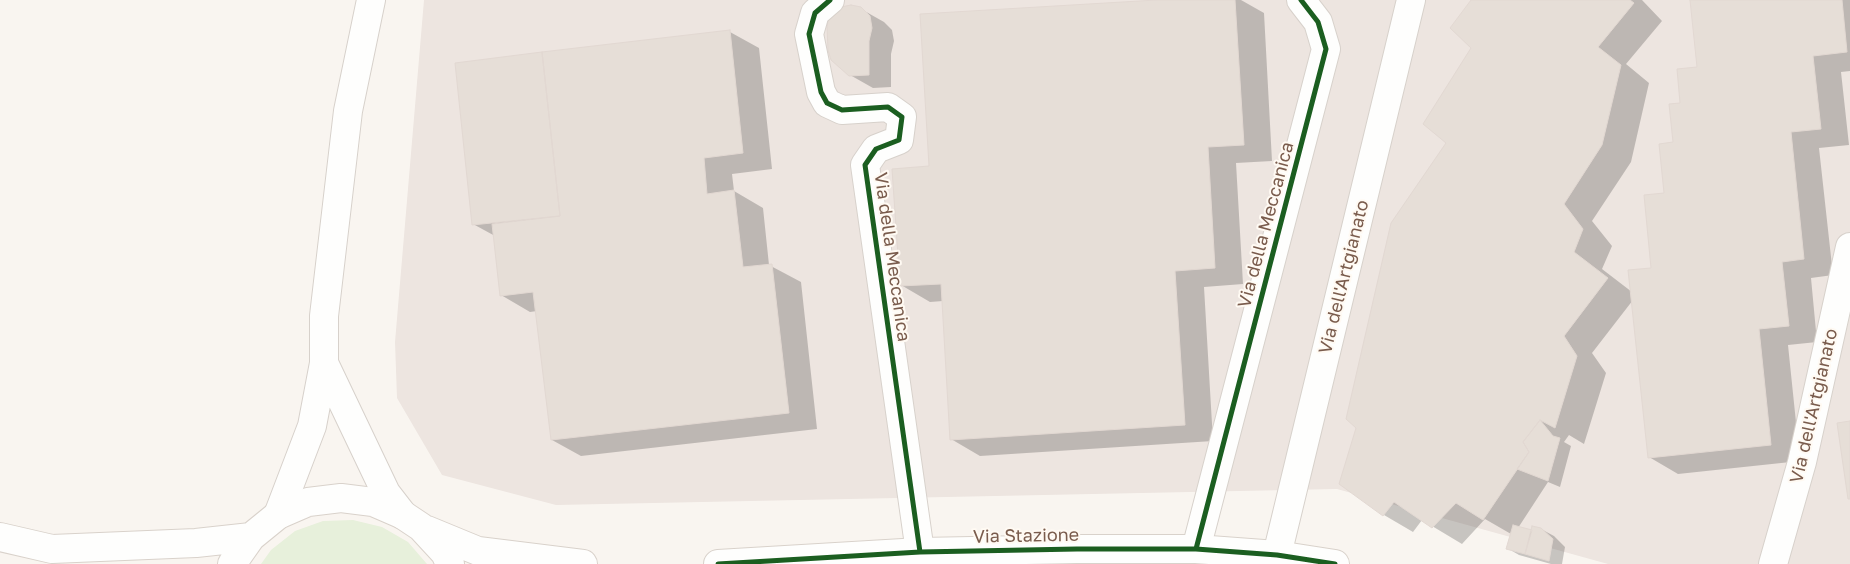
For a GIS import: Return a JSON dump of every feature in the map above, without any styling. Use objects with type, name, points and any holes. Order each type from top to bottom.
[{"type":"street","points":[[278,515],[312,426],[324,363],[324,316],[348,111],[371,0]]},
{"type":"street","name":"Via della Meccanica","points":[[830,0],[815,13],[809,34],[821,92],[827,104],[842,110],[888,107],[902,117],[899,140],[876,149],[865,165],[920,552]]},
{"type":"street","name":"Via della Meccanica","points":[[1196,549],[1326,49],[1318,22],[1301,0]]},
{"type":"street","name":"Via dell'Artgianato","points":[[1277,554],[1411,0]]},
{"type":"street","name":"Via dell'Artgianato","points":[[1773,564],[1802,462],[1850,247]]},
{"type":"street","points":[[324,363],[386,493],[445,553],[450,564]]},
{"type":"street","points":[[232,564],[251,537],[278,515],[308,502],[341,498],[373,502],[478,551],[583,564]]},
{"type":"street","points":[[0,537],[52,550],[78,564]]},
{"type":"street","points":[[52,550],[196,543],[251,537]]},
{"type":"street","name":"Via Stazione","points":[[718,564],[920,552],[1077,548],[1196,549],[1277,554],[1335,564]]},
{"type":"shaded area","points":[[424,0],[1850,0],[1850,564],[1608,564],[1337,489],[556,505],[442,475],[397,398],[395,342]]},
{"type":"green space","points":[[353,520],[382,527],[408,542],[427,564],[261,564],[271,550],[295,531],[323,521]]},
{"type":"building","points":[[1156,0],[1235,0],[1244,145],[1208,147],[1215,268],[1175,271],[1185,425],[950,440],[941,284],[900,286],[892,169],[929,166],[920,14]]},
{"type":"building","points":[[1471,0],[1630,0],[1634,3],[1598,47],[1621,65],[1602,145],[1564,204],[1583,229],[1574,252],[1608,278],[1564,336],[1577,356],[1555,428],[1540,420],[1523,442],[1529,452],[1483,520],[1456,503],[1432,528],[1394,502],[1383,516],[1339,484],[1356,428],[1346,419],[1391,223],[1446,143],[1423,124],[1471,48],[1450,28]]},
{"type":"building","points":[[1690,0],[1842,0],[1847,52],[1813,56],[1821,129],[1791,132],[1804,259],[1782,262],[1789,326],[1759,329],[1771,445],[1648,458],[1628,270],[1651,268],[1644,195],[1664,193],[1659,144],[1673,142],[1669,104],[1680,103],[1677,69],[1697,67]]},
{"type":"building","points":[[851,5],[861,7],[870,16],[872,28],[869,41],[869,75],[849,76],[831,60],[828,50],[827,27],[829,15],[836,8]]},
{"type":"building","points":[[730,30],[743,153],[704,158],[707,194],[734,190],[743,267],[772,264],[789,413],[551,440],[533,292],[500,296],[492,224],[560,216],[542,52]]},
{"type":"building","points":[[542,52],[560,216],[472,225],[455,63]]},
{"type":"building","points":[[1540,420],[1553,436],[1560,438],[1548,481],[1517,469],[1529,452],[1523,442]]},
{"type":"building","points":[[1850,421],[1850,499],[1848,499],[1837,423]]},
{"type":"building","points":[[1513,525],[1532,530],[1525,554],[1506,549]]},
{"type":"building","points":[[1532,526],[1541,528],[1553,539],[1549,561],[1525,554]]},
{"type":"cycle path","points":[[830,0],[815,13],[809,34],[821,92],[827,103],[842,110],[888,107],[902,117],[899,140],[876,149],[865,165],[920,552]]},
{"type":"cycle path","points":[[1196,549],[1326,49],[1318,22],[1301,0]]},
{"type":"cycle path","points":[[718,564],[920,552],[1077,549],[1196,549],[1277,555],[1335,564]]}]
